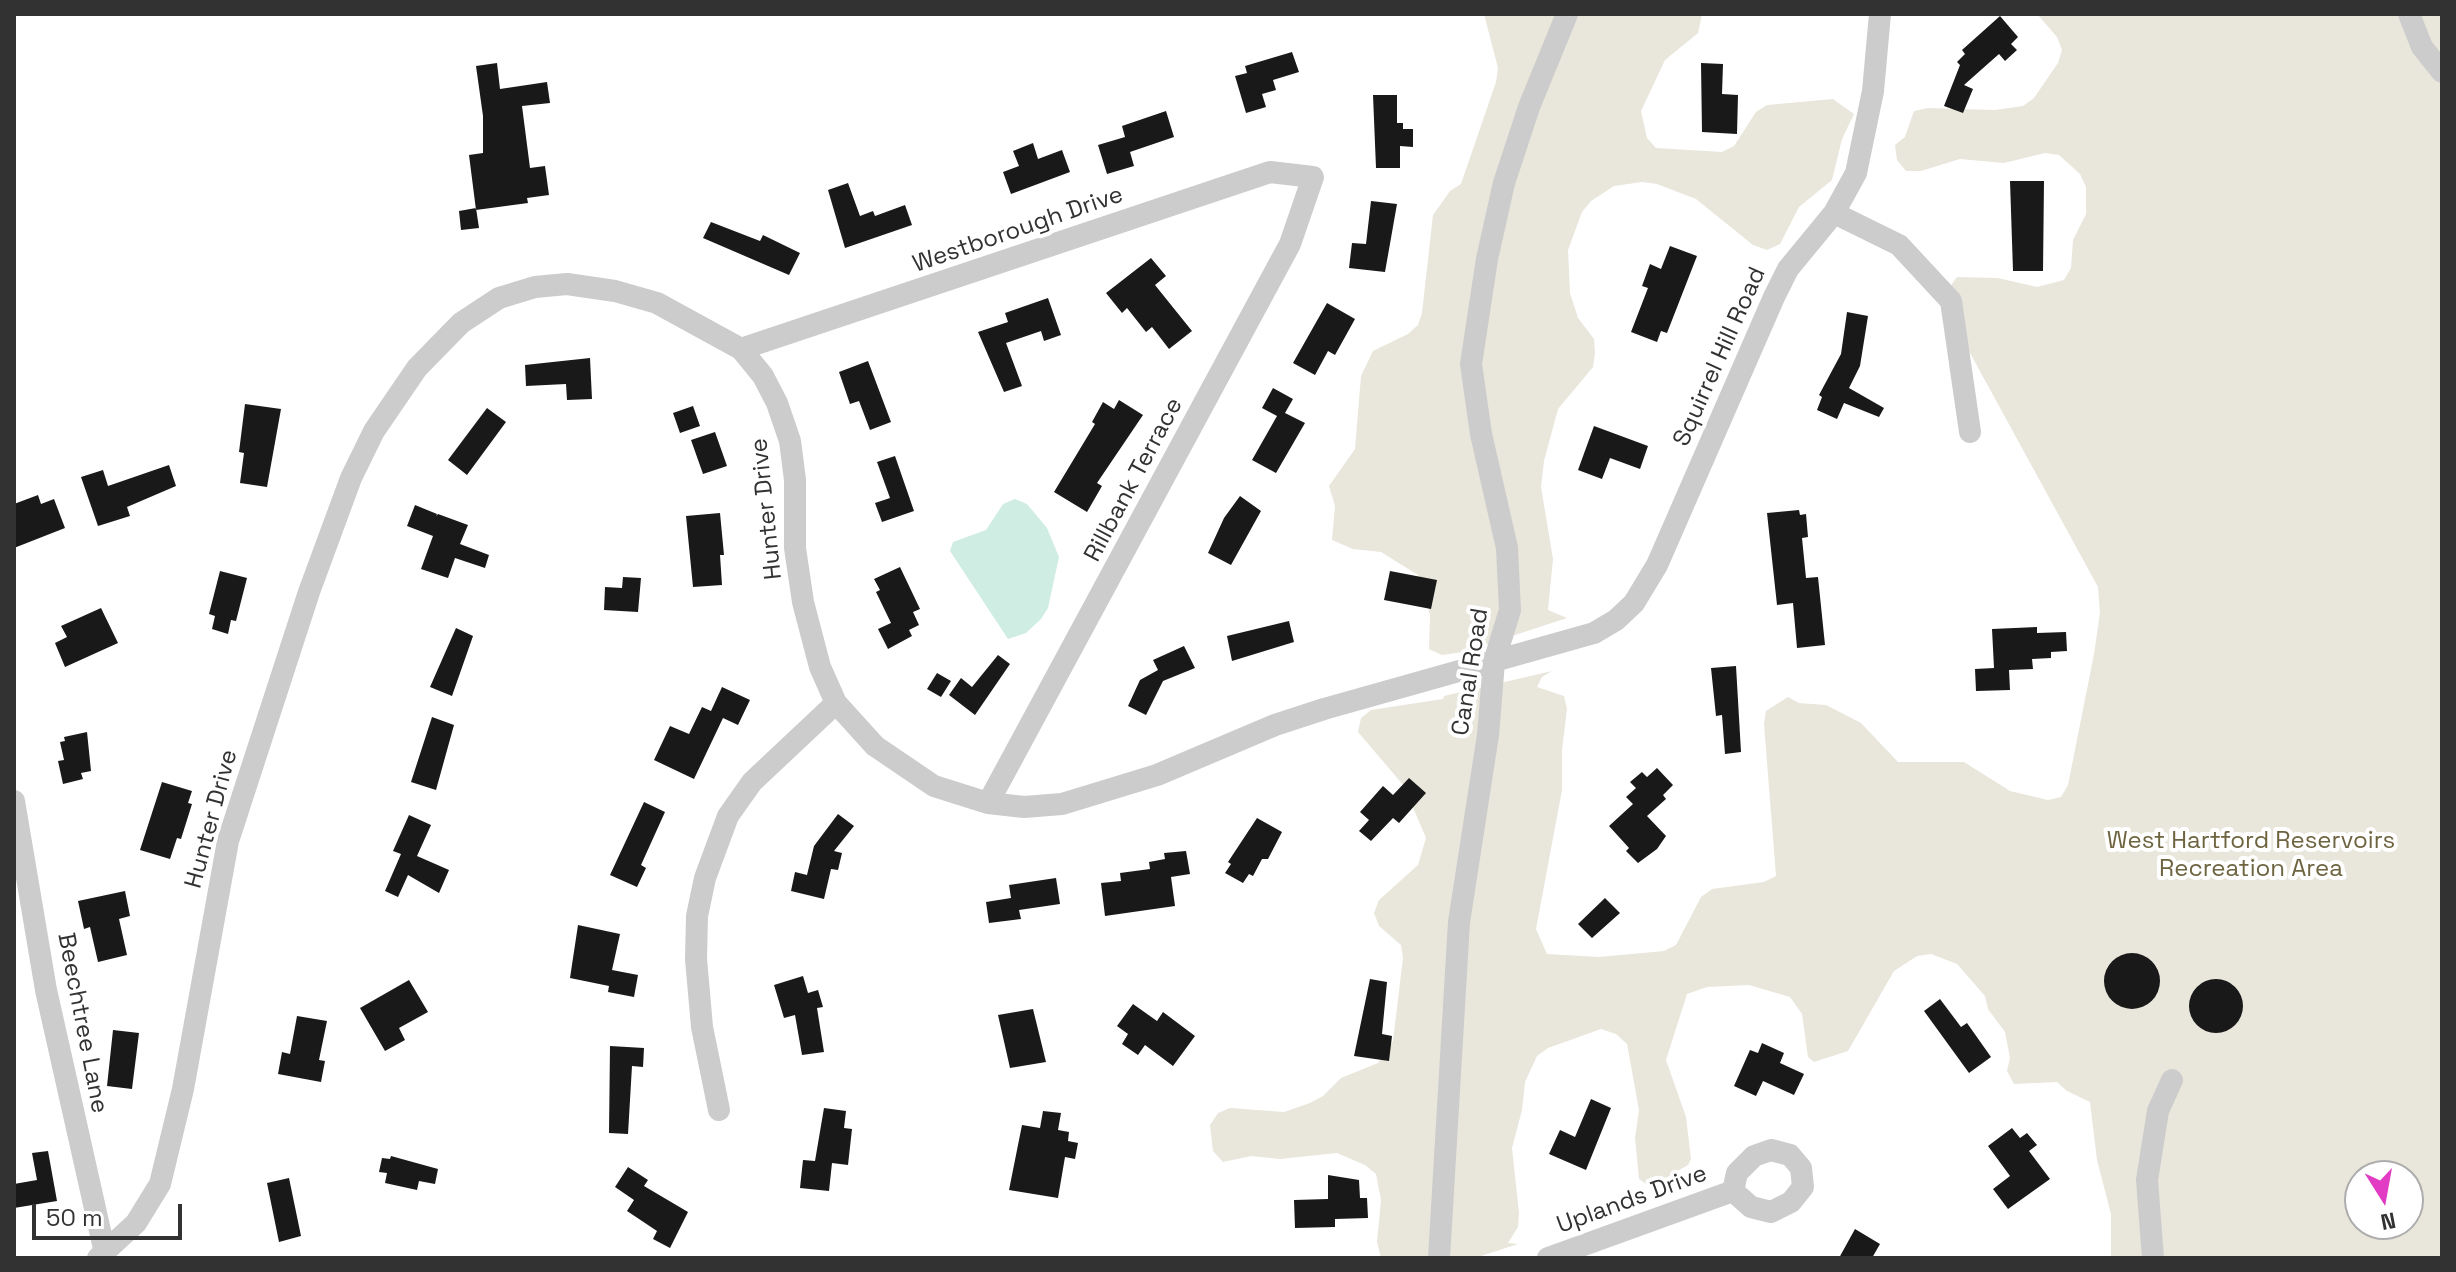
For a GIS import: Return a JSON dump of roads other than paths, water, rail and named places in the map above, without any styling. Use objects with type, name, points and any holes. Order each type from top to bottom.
[{"type":"street","name":"Canal Road","points":[[1439,1258],[1459,922],[1488,735],[1494,662],[1510,610],[1507,548],[1481,434],[1471,364],[1487,259],[1504,183],[1529,107],[1567,14]]},
{"type":"street","name":"Squirrel Hill Road","points":[[1494,662],[1594,633],[1616,620],[1634,603],[1657,565],[1774,297],[1788,269],[1834,213],[1859,161],[1873,91],[1880,14]]},
{"type":"street","points":[[2409,14],[2422,47],[2442,72]]},
{"type":"street","name":"Westborough Drive","points":[[741,349],[1270,172],[1313,177]]},
{"type":"street","name":"Rillbank Terrace","points":[[988,803],[1290,244],[1313,177]]},
{"type":"street","points":[[1834,213],[1899,245],[1951,301],[1970,432]]},
{"type":"street","name":"Hunter Drive","points":[[101,1256],[136,1223],[160,1184],[183,1089],[228,841],[309,592],[351,478],[374,431],[417,368],[461,323],[499,298],[535,287],[567,284],[615,291],[657,303],[741,349],[763,376],[790,441],[795,480],[795,548],[803,602],[820,667],[836,703],[853,725],[899,765],[934,786],[988,803],[1024,807],[1062,804],[1111,792],[1287,721],[1390,689],[1494,662]]},
{"type":"street","points":[[719,1110],[702,1027],[696,959],[697,916],[705,878],[728,816],[752,782],[836,703]]},
{"type":"street","name":"Beechtree Lane","points":[[14,801],[46,990],[101,1256]]},
{"type":"street","points":[[2153,1258],[2147,1180],[2158,1111],[2172,1080]]},
{"type":"street","name":"Uplands Drive","points":[[1548,1258],[1733,1191]]},
{"type":"park label","name":"West Hartford Reservoirs Recreation Area","points":[[2251,855]]}]
